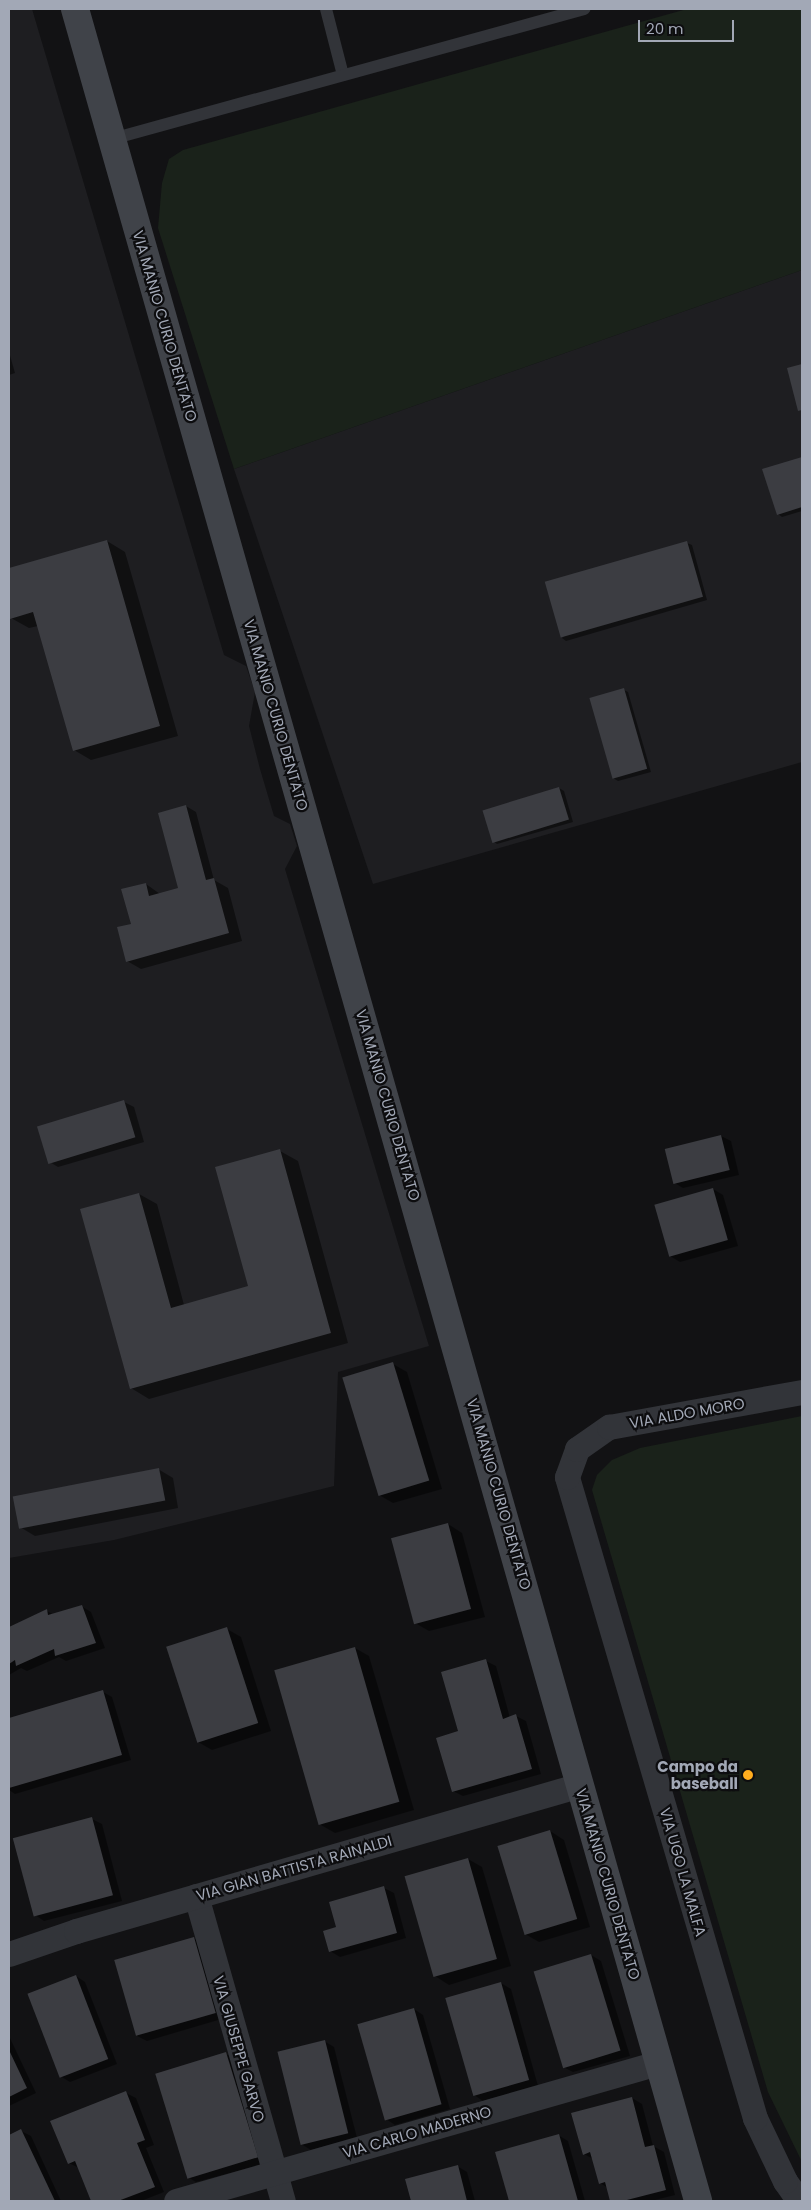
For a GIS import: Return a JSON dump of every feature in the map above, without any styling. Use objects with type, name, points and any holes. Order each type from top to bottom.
[{"type":"main road","name":"VIA MANIO CURIO DENTATO","points":[[75,9],[658,2062],[699,2195]]},
{"type":"street","name":"VIA ALDO MORO","points":[[577,1449],[609,1427],[802,1392]]},
{"type":"street","name":"VIA UGO LA MALFA","points":[[577,1449],[567,1477],[752,2109],[785,2181],[799,2201]]},
{"type":"street","name":"VIA GIAN BATTISTA RAINALDI","points":[[9,1954],[196,1896],[580,1785]]},
{"type":"street","name":"VIA GIUSEPPE GARVO","points":[[196,1896],[282,2201]]},
{"type":"street","name":"VIA CARLO MADERNO","points":[[176,2201],[658,2062]]},
{"type":"lane","points":[[326,9],[343,75]]},
{"type":"lane","points":[[112,139],[584,9]]},
{"type":"shaded area","points":[[9,9],[32,9],[224,655],[246,666],[255,692],[249,726],[260,769],[274,816],[290,824],[297,846],[285,869],[429,1346],[338,1372],[334,1486],[114,1540],[9,1558]]},
{"type":"shaded area","points":[[687,9],[802,9],[802,270],[234,469],[158,228],[162,183],[169,159],[183,150]]},
{"type":"shaded area","points":[[802,270],[802,762],[373,884],[234,469]]},
{"type":"shaded area","points":[[802,1416],[802,2162],[768,2092],[592,1490],[597,1475],[612,1460],[640,1448]]},
{"type":"building","points":[[802,364],[802,410],[798,411],[787,368]]},
{"type":"building","points":[[802,457],[802,507],[777,515],[762,469]]},
{"type":"building","points":[[107,540],[160,726],[73,751],[33,612],[10,619],[9,568]]},
{"type":"building","points":[[687,541],[703,597],[561,638],[545,582]]},
{"type":"building","points":[[624,688],[647,769],[613,779],[589,698]]},
{"type":"building","points":[[559,787],[569,820],[492,843],[482,810]]},
{"type":"building","points":[[186,805],[206,880],[214,878],[229,933],[126,962],[117,927],[131,924],[121,889],[146,883],[149,896],[178,888],[158,813]]},
{"type":"building","points":[[124,1100],[135,1137],[48,1164],[37,1127]]},
{"type":"building","points":[[721,1135],[730,1170],[673,1184],[665,1149]]},
{"type":"building","points":[[280,1149],[331,1333],[130,1389],[80,1209],[139,1193],[171,1308],[248,1286],[215,1167]]},
{"type":"building","points":[[713,1188],[728,1240],[669,1257],[654,1205]]},
{"type":"building","points":[[393,1362],[429,1481],[379,1496],[342,1377]]},
{"type":"building","points":[[159,1468],[165,1500],[19,1529],[13,1496]]},
{"type":"building","points":[[448,1523],[471,1609],[414,1624],[391,1538]]},
{"type":"building","points":[[82,1605],[96,1643],[55,1656],[54,1649],[16,1666],[15,1660],[9,1664],[9,1627],[47,1609],[48,1615]]},
{"type":"building","points":[[227,1627],[258,1723],[197,1743],[166,1647]]},
{"type":"building","points":[[355,1647],[399,1802],[319,1825],[274,1670]]},
{"type":"building","points":[[486,1659],[503,1719],[516,1714],[532,1769],[452,1792],[436,1738],[458,1731],[441,1672]]},
{"type":"building","points":[[103,1690],[122,1755],[9,1788],[9,1718]]},
{"type":"building","points":[[92,1817],[113,1895],[34,1916],[13,1838]]},
{"type":"building","points":[[550,1830],[577,1919],[525,1935],[497,1846]]},
{"type":"building","points":[[468,1858],[497,1959],[433,1977],[405,1876]]},
{"type":"building","points":[[384,1886],[397,1933],[329,1952],[323,1931],[336,1927],[329,1902]]},
{"type":"building","points":[[194,1937],[216,2013],[136,2036],[114,1960]]},
{"type":"building","points":[[591,1954],[621,2051],[563,2068],[534,1972]]},
{"type":"building","points":[[76,1975],[108,2059],[60,2078],[27,1994]]},
{"type":"building","points":[[501,1982],[529,2080],[473,2096],[445,1998]]},
{"type":"building","points":[[414,2008],[442,2104],[385,2120],[357,2024]]},
{"type":"building","points":[[325,2040],[348,2133],[301,2145],[277,2052]]},
{"type":"building","points":[[9,2050],[27,2088],[9,2097]]},
{"type":"building","points":[[226,2052],[258,2157],[187,2179],[155,2074]]},
{"type":"building","points":[[126,2091],[145,2140],[137,2143],[155,2187],[118,2201],[91,2201],[75,2161],[68,2164],[50,2121]]},
{"type":"building","points":[[632,2097],[645,2147],[654,2145],[666,2190],[623,2201],[610,2201],[605,2182],[599,2184],[590,2152],[583,2155],[571,2113]]},
{"type":"building","points":[[21,2129],[55,2201],[9,2201],[9,2135]]},
{"type":"building","points":[[559,2134],[578,2201],[509,2201],[495,2152]]},
{"type":"building","points":[[458,2165],[467,2201],[411,2201],[405,2179]]},
{"type":"place","name":"Campo da baseball","points":[[748,1775]]}]
